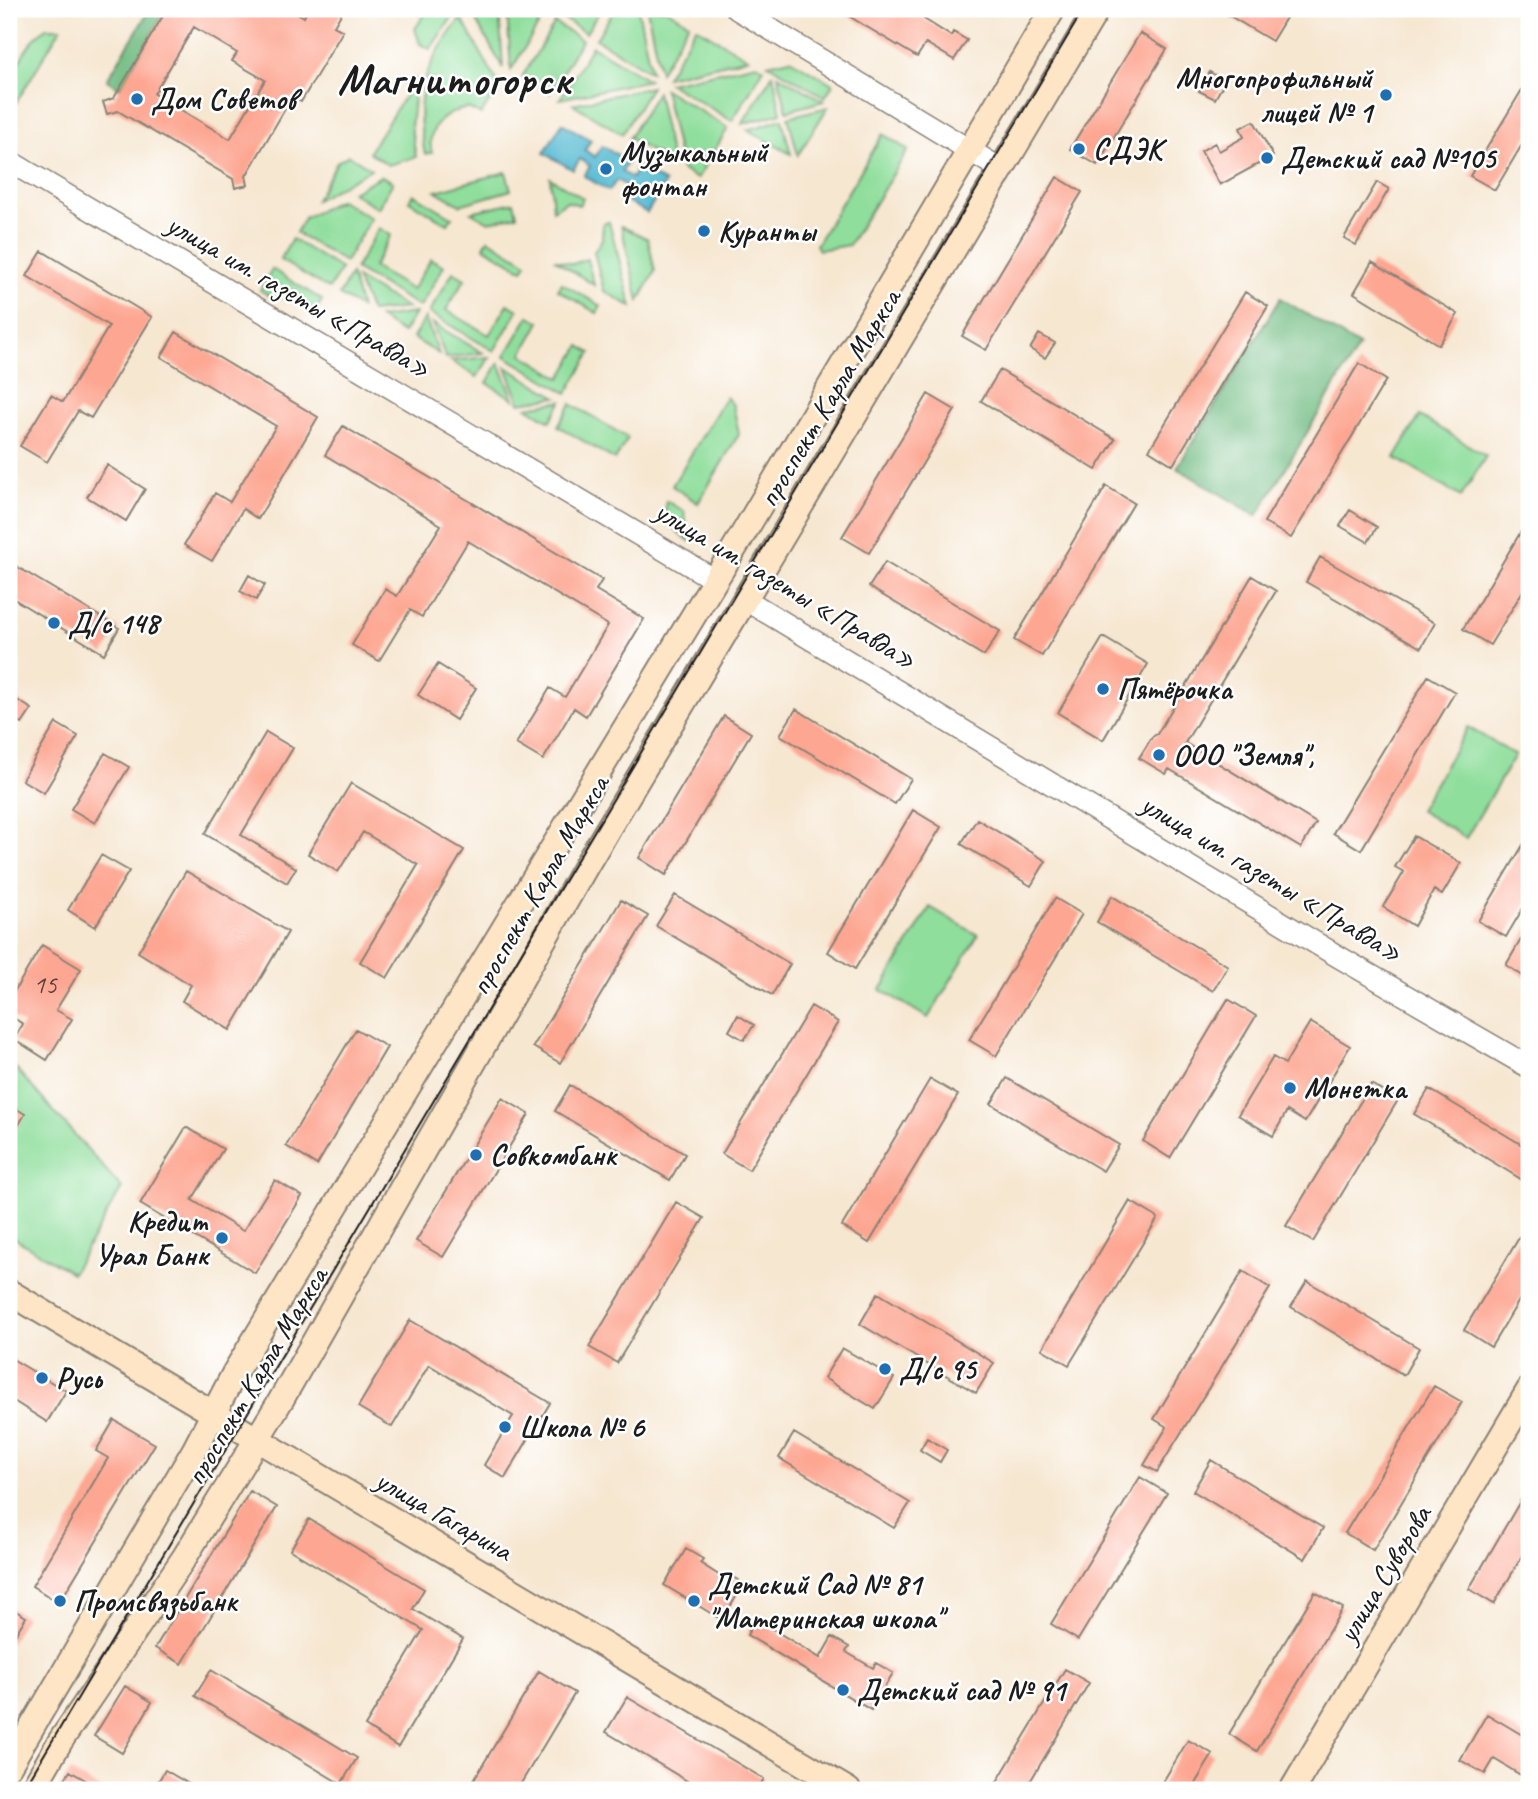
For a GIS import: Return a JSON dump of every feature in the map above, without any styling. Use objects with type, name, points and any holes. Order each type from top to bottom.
[{"type":"main road","name":"проспект Карла Маркса","points":[[9,1766],[235,1372],[715,580],[1053,9]]},
{"type":"main road","name":"проспект Карла Маркса","points":[[32,1790],[61,1740],[184,1558],[256,1440],[587,864],[1097,9]]},
{"type":"main road","name":"улица им. газеты «Правда»","points":[[715,580],[746,600]]},
{"type":"main road","name":"улица Гагарина","points":[[9,1292],[212,1415],[848,1790]]},
{"type":"main road","name":"улица Суворова","points":[[1292,1790],[1529,1390]]},
{"type":"street","points":[[737,9],[1002,170]]},
{"type":"street","name":"улица им. газеты «Правда»","points":[[9,162],[715,580]]},
{"type":"street","name":"улица им. газеты «Правда»","points":[[746,600],[1339,957],[1529,1067]]},
{"type":"green space","points":[[150,9],[166,10],[120,88],[107,80]]},
{"type":"green space","points":[[428,9],[454,9],[456,12],[430,49],[420,44],[415,29]]},
{"type":"green space","points":[[475,9],[499,9],[503,68],[471,12]]},
{"type":"green space","points":[[507,9],[531,9],[544,16],[511,70]]},
{"type":"green space","points":[[563,9],[601,9],[586,33],[559,16]]},
{"type":"green space","points":[[615,9],[638,9],[651,72],[596,39]]},
{"type":"green space","points":[[647,9],[666,9],[689,23],[660,72]]},
{"type":"green space","points":[[461,18],[499,85],[481,115],[468,108],[445,117],[431,136],[432,153],[425,154],[420,114],[425,81],[438,51]]},
{"type":"green space","points":[[555,23],[582,40],[550,93],[522,77]]},
{"type":"green space","points":[[696,27],[748,58],[666,77]]},
{"type":"green space","points":[[46,28],[61,28],[16,103],[9,99],[15,70],[32,42]]},
{"type":"green space","points":[[592,46],[649,80],[560,99]]},
{"type":"green space","points":[[790,59],[833,84],[825,97],[768,64]]},
{"type":"green space","points":[[757,64],[764,68],[732,121],[669,83]]},
{"type":"green space","points":[[773,74],[781,113],[742,124]]},
{"type":"green space","points":[[778,75],[824,101],[787,111]]},
{"type":"green space","points":[[416,78],[411,128],[416,157],[388,165],[369,152]]},
{"type":"green space","points":[[651,87],[622,134],[573,104]]},
{"type":"green space","points":[[664,89],[728,128],[697,179],[682,170]]},
{"type":"green space","points":[[657,92],[672,164],[629,138]]},
{"type":"green space","points":[[828,107],[798,155],[788,117]]},
{"type":"green space","points":[[782,119],[791,154],[748,130]]},
{"type":"green space","points":[[883,134],[908,150],[849,245],[819,250],[816,245]]},
{"type":"green space","points":[[349,155],[371,169],[316,200],[337,162]]},
{"type":"green space","points":[[506,172],[511,190],[460,205],[436,191]]},
{"type":"green space","points":[[381,176],[393,182],[378,208],[352,192]]},
{"type":"green space","points":[[550,178],[583,198],[579,205],[567,201],[553,210]]},
{"type":"green space","points":[[413,194],[452,217],[448,224],[409,201]]},
{"type":"green space","points":[[340,200],[371,218],[345,262],[296,233],[304,218]]},
{"type":"green space","points":[[514,202],[517,215],[489,222],[471,212]]},
{"type":"green space","points":[[609,222],[632,307],[604,291],[594,252],[602,239],[603,223]]},
{"type":"green space","points":[[621,226],[648,239],[655,271],[639,301]]},
{"type":"green space","points":[[379,228],[391,235],[373,267],[412,290],[431,259],[444,266],[420,307],[355,269]]},
{"type":"green space","points":[[292,239],[341,269],[329,289],[280,260]]},
{"type":"green space","points":[[488,239],[527,263],[523,270],[484,247]]},
{"type":"green space","points":[[554,259],[573,264],[587,259],[594,285]]},
{"type":"green space","points":[[272,269],[322,300],[316,310],[292,295],[274,299],[260,290]]},
{"type":"green space","points":[[453,272],[465,279],[446,310],[489,335],[508,304],[518,310],[494,351],[429,313]]},
{"type":"green space","points":[[351,274],[361,308],[339,295]]},
{"type":"green space","points":[[356,278],[407,308],[371,312]]},
{"type":"green space","points":[[562,283],[601,306],[597,313],[558,290]]},
{"type":"green space","points":[[1280,298],[1359,346],[1257,516],[1177,468]]},
{"type":"green space","points":[[415,313],[403,333],[379,318]]},
{"type":"green space","points":[[529,316],[540,322],[522,354],[561,378],[580,346],[591,353],[567,393],[505,356]]},
{"type":"green space","points":[[425,318],[439,354],[413,338]]},
{"type":"green space","points":[[432,323],[483,353],[446,358]]},
{"type":"green space","points":[[490,357],[477,377],[451,361]]},
{"type":"green space","points":[[499,363],[514,399],[487,383]]},
{"type":"green space","points":[[506,367],[557,397],[520,403]]},
{"type":"green space","points":[[726,397],[733,405],[739,434],[698,503],[672,486]]},
{"type":"green space","points":[[562,401],[550,421],[527,407]]},
{"type":"green space","points":[[571,404],[628,438],[615,460],[558,426]]},
{"type":"green space","points":[[1420,416],[1486,456],[1461,497],[1395,458]]},
{"type":"green space","points":[[666,501],[684,511],[690,541],[679,534],[668,519]]},
{"type":"green space","points":[[1468,727],[1515,755],[1466,838],[1419,810]]},
{"type":"green space","points":[[930,907],[978,935],[928,1018],[881,990]]},
{"type":"green space","points":[[9,1061],[122,1188],[72,1273],[9,1235]]},
{"type":"water","name":"Музыкальный фонтан","points":[[562,123],[591,140],[585,150],[595,157],[602,146],[628,161],[622,172],[632,178],[638,167],[665,183],[647,213],[620,197],[626,186],[617,180],[609,191],[584,176],[590,166],[580,159],[573,170],[544,153]]},
{"type":"building","name":"Дом Советов","points":[[167,9],[291,9],[304,17],[308,9],[344,9],[334,26],[343,31],[301,102],[292,97],[246,176],[248,185],[235,188],[233,179],[118,111],[107,114],[103,102],[114,98]],"holes":[[[194,27],[237,53],[232,61],[265,80],[230,139],[154,94]]]},
{"type":"building","points":[[837,9],[930,9],[924,19],[951,36],[953,32],[967,40],[954,60],[926,43],[917,57]]},
{"type":"building","points":[[1218,9],[1275,9],[1287,16],[1272,41]]},
{"type":"building","points":[[1140,33],[1167,49],[1097,165],[1070,149]]},
{"type":"building","points":[[1210,72],[1225,81],[1215,99],[1199,91]]},
{"type":"building","points":[[1529,78],[1529,133],[1495,190],[1470,176]]},
{"type":"building","points":[[1254,121],[1273,156],[1220,185],[1201,151],[1215,143],[1219,151],[1244,137],[1240,128]]},
{"type":"building","points":[[1057,177],[1082,192],[986,350],[962,336]]},
{"type":"building","points":[[1377,182],[1389,189],[1356,245],[1344,238]]},
{"type":"building","points":[[42,251],[152,317],[91,418],[78,411],[47,462],[20,446],[51,395],[63,402],[109,326],[27,276]]},
{"type":"building","points":[[1372,262],[1458,314],[1439,345],[1354,293]]},
{"type":"building","points":[[1245,292],[1268,306],[1173,465],[1149,450]]},
{"type":"building","points":[[176,332],[318,417],[258,519],[243,509],[212,561],[184,545],[215,493],[230,502],[276,426],[161,357]]},
{"type":"building","points":[[1039,334],[1055,343],[1045,358],[1030,349]]},
{"type":"building","points":[[1359,363],[1386,380],[1291,538],[1264,522]]},
{"type":"building","points":[[1000,370],[1115,439],[1096,470],[981,401]]},
{"type":"building","points":[[928,394],[955,410],[869,553],[842,537]]},
{"type":"building","points":[[343,426],[602,580],[596,590],[644,619],[586,716],[574,708],[543,760],[516,744],[550,688],[565,697],[608,625],[468,541],[422,617],[410,610],[379,661],[352,645],[385,589],[397,596],[441,525],[325,455]]},
{"type":"building","points":[[107,465],[145,489],[126,521],[87,497]]},
{"type":"building","points":[[1106,486],[1134,503],[1042,656],[1014,640]]},
{"type":"building","points":[[1350,510],[1377,527],[1368,542],[1340,526]]},
{"type":"building","points":[[1529,518],[1529,581],[1490,645],[1463,629]]},
{"type":"building","points":[[1320,557],[1435,623],[1421,648],[1306,582]]},
{"type":"building","points":[[9,562],[119,628],[104,654],[9,596]]},
{"type":"building","points":[[885,562],[1000,631],[984,656],[869,587]]},
{"type":"building","points":[[249,575],[265,585],[256,600],[240,591]]},
{"type":"building","points":[[1252,576],[1276,591],[1185,743],[1316,823],[1301,848],[1169,769],[1166,774],[1139,758],[1152,737],[1157,734]]},
{"type":"building","name":"Пятёрочка","points":[[1103,637],[1148,664],[1103,740],[1058,713]]},
{"type":"building","points":[[438,664],[476,688],[456,720],[418,695]]},
{"type":"building","points":[[1428,676],[1455,692],[1361,850],[1333,833]]},
{"type":"building","points":[[9,695],[32,709],[22,724],[9,716]]},
{"type":"building","points":[[796,709],[911,779],[895,804],[780,735]]},
{"type":"building","points":[[724,716],[751,733],[666,875],[639,858]]},
{"type":"building","points":[[56,723],[78,736],[44,793],[22,780]]},
{"type":"building","points":[[266,732],[293,748],[241,835],[296,868],[287,883],[205,834]]},
{"type":"building","points":[[105,753],[129,767],[95,823],[71,809]]},
{"type":"building","points":[[351,783],[464,850],[387,978],[360,962],[418,865],[363,832],[338,872],[308,854]]},
{"type":"building","points":[[913,810],[941,827],[855,969],[828,952]]},
{"type":"building","points":[[977,819],[1046,861],[1031,886],[961,844]]},
{"type":"building","points":[[1529,835],[1529,898],[1506,937],[1478,921]]},
{"type":"building","points":[[1414,836],[1461,863],[1442,895],[1434,890],[1414,926],[1383,907],[1404,872],[1395,867]]},
{"type":"building","points":[[101,855],[129,871],[95,927],[68,910]]},
{"type":"building","points":[[186,871],[288,932],[230,1030],[182,1001],[191,985],[138,952]]},
{"type":"building","points":[[675,895],[790,964],[772,995],[656,926]]},
{"type":"building","points":[[1112,896],[1228,966],[1213,991],[1097,922]]},
{"type":"building","points":[[1055,898],[1082,914],[996,1056],[969,1040]]},
{"type":"building","points":[[621,900],[648,916],[560,1063],[533,1047]]},
{"type":"building","points":[[1529,926],[1529,980],[1506,965]]},
{"type":"building","points":[[42,945],[81,969],[56,1010],[72,1019],[47,1060],[14,1039],[23,1024],[9,1015],[9,1000]]},
{"type":"building","points":[[1228,999],[1256,1016],[1170,1158],[1143,1141]]},
{"type":"building","points":[[811,1006],[838,1022],[749,1170],[722,1154]]},
{"type":"building","points":[[738,1015],[754,1025],[744,1040],[729,1031]]},
{"type":"building","name":"Монетка","points":[[1310,1022],[1350,1046],[1305,1122],[1287,1111],[1273,1136],[1238,1115],[1273,1057],[1285,1064]]},
{"type":"building","points":[[356,1029],[387,1047],[317,1165],[286,1146]]},
{"type":"building","points":[[1007,1078],[1119,1145],[1103,1171],[991,1104]]},
{"type":"building","points":[[930,1079],[958,1095],[869,1243],[842,1226]]},
{"type":"building","points":[[1371,1084],[1398,1100],[1313,1242],[1286,1226]]},
{"type":"building","points":[[570,1085],[685,1154],[670,1180],[555,1111]]},
{"type":"building","points":[[1429,1089],[1529,1149],[1529,1184],[1414,1114]]},
{"type":"building","points":[[502,1098],[529,1114],[443,1257],[416,1241]]},
{"type":"building","points":[[9,1104],[25,1114],[9,1142]]},
{"type":"building","points":[[186,1127],[223,1149],[192,1200],[243,1231],[275,1180],[302,1196],[255,1273],[140,1204]]},
{"type":"building","points":[[1130,1201],[1158,1218],[1069,1365],[1042,1349]]},
{"type":"building","points":[[676,1202],[704,1218],[617,1363],[589,1347]]},
{"type":"building","points":[[1529,1221],[1529,1284],[1491,1347],[1464,1330]]},
{"type":"building","points":[[1243,1271],[1270,1288],[1157,1472],[1144,1465],[1167,1427],[1154,1419]]},
{"type":"building","points":[[1307,1281],[1419,1348],[1404,1375],[1291,1307]]},
{"type":"building","points":[[878,1293],[994,1363],[976,1393],[860,1324]]},
{"type":"building","points":[[410,1320],[550,1403],[505,1478],[484,1465],[513,1416],[429,1365],[392,1427],[358,1407]]},
{"type":"building","points":[[842,1348],[894,1378],[875,1409],[824,1378]]},
{"type":"building","points":[[9,1357],[66,1391],[47,1422],[9,1398]]},
{"type":"building","points":[[1434,1386],[1462,1402],[1373,1550],[1345,1533]]},
{"type":"building","points":[[114,1420],[155,1444],[59,1603],[32,1586],[108,1458],[96,1451]]},
{"type":"building","points":[[794,1433],[910,1503],[894,1528],[779,1458]]},
{"type":"building","points":[[927,1438],[947,1450],[940,1462],[920,1450]]},
{"type":"building","points":[[1211,1460],[1323,1528],[1305,1559],[1193,1491]]},
{"type":"building","points":[[1140,1477],[1167,1493],[1078,1640],[1051,1624]]},
{"type":"building","points":[[1529,1486],[1529,1544],[1494,1604],[1469,1589]]},
{"type":"building","points":[[250,1491],[277,1507],[182,1664],[155,1648]]},
{"type":"building","points":[[309,1519],[424,1589],[413,1609],[463,1639],[398,1747],[365,1726],[423,1630],[290,1550]]},
{"type":"building","points":[[686,1549],[703,1559],[700,1563],[725,1579],[728,1574],[744,1584],[722,1620],[664,1585]]},
{"type":"building","points":[[1315,1592],[1343,1608],[1257,1751],[1229,1734]]},
{"type":"building","points":[[9,1607],[26,1617],[9,1645]]},
{"type":"building","points":[[756,1619],[820,1658],[832,1637],[849,1647],[846,1652],[873,1668],[876,1663],[893,1673],[871,1710],[747,1635]]},
{"type":"building","points":[[1065,1669],[1089,1683],[1025,1790],[992,1790]]},
{"type":"building","points":[[211,1670],[357,1758],[341,1784],[195,1696]]},
{"type":"building","points":[[539,1671],[575,1693],[517,1790],[484,1790],[472,1783]]},
{"type":"building","points":[[125,1686],[152,1702],[122,1753],[94,1736]]},
{"type":"building","points":[[627,1697],[764,1779],[757,1790],[702,1790],[606,1732]]},
{"type":"building","points":[[1487,1714],[1529,1739],[1529,1780],[1494,1759],[1485,1774],[1460,1760]]},
{"type":"building","points":[[1188,1740],[1213,1754],[1191,1790],[1158,1790]]},
{"type":"building","points":[[165,1770],[199,1790],[153,1790]]},
{"type":"building","points":[[70,1771],[102,1790],[58,1790]]},
{"type":"tram line","points":[[23,1790],[1084,9]]},
{"type":"place","name":"Многопрофильный лицей № 1","points":[[1386,95]]},
{"type":"place","name":"Дом Советов","points":[[137,99]]},
{"type":"place","name":"СДЭК","points":[[1079,149]]},
{"type":"place","name":"Детский сад №105","points":[[1267,158]]},
{"type":"place","name":"Музыкальный фонтан","points":[[606,169]]},
{"type":"place","name":"Куранты","points":[[704,231]]},
{"type":"place","name":"Д/с 148","points":[[54,623]]},
{"type":"place","name":"Пятёрочка","points":[[1103,689]]},
{"type":"place","name":"ООО \"Земля\",","points":[[1159,755]]},
{"type":"place","name":"Монетка","points":[[1290,1088]]},
{"type":"place","name":"Совкомбанк","points":[[476,1155]]},
{"type":"place","name":"Кредит Урал Банк","points":[[222,1238]]},
{"type":"place","name":"Д/с 95","points":[[885,1369]]},
{"type":"place","name":"Русь","points":[[42,1378]]},
{"type":"place","name":"Школа № 6","points":[[505,1427]]},
{"type":"place","name":"Промсвязьбанк","points":[[60,1601]]},
{"type":"place","name":"Детский Сад № 81 \"Материнская школа\"","points":[[694,1601]]},
{"type":"place","name":"Детский сад № 91","points":[[843,1690]]},
{"type":"district","name":"Магнитогорск","points":[[454,79]]}]
